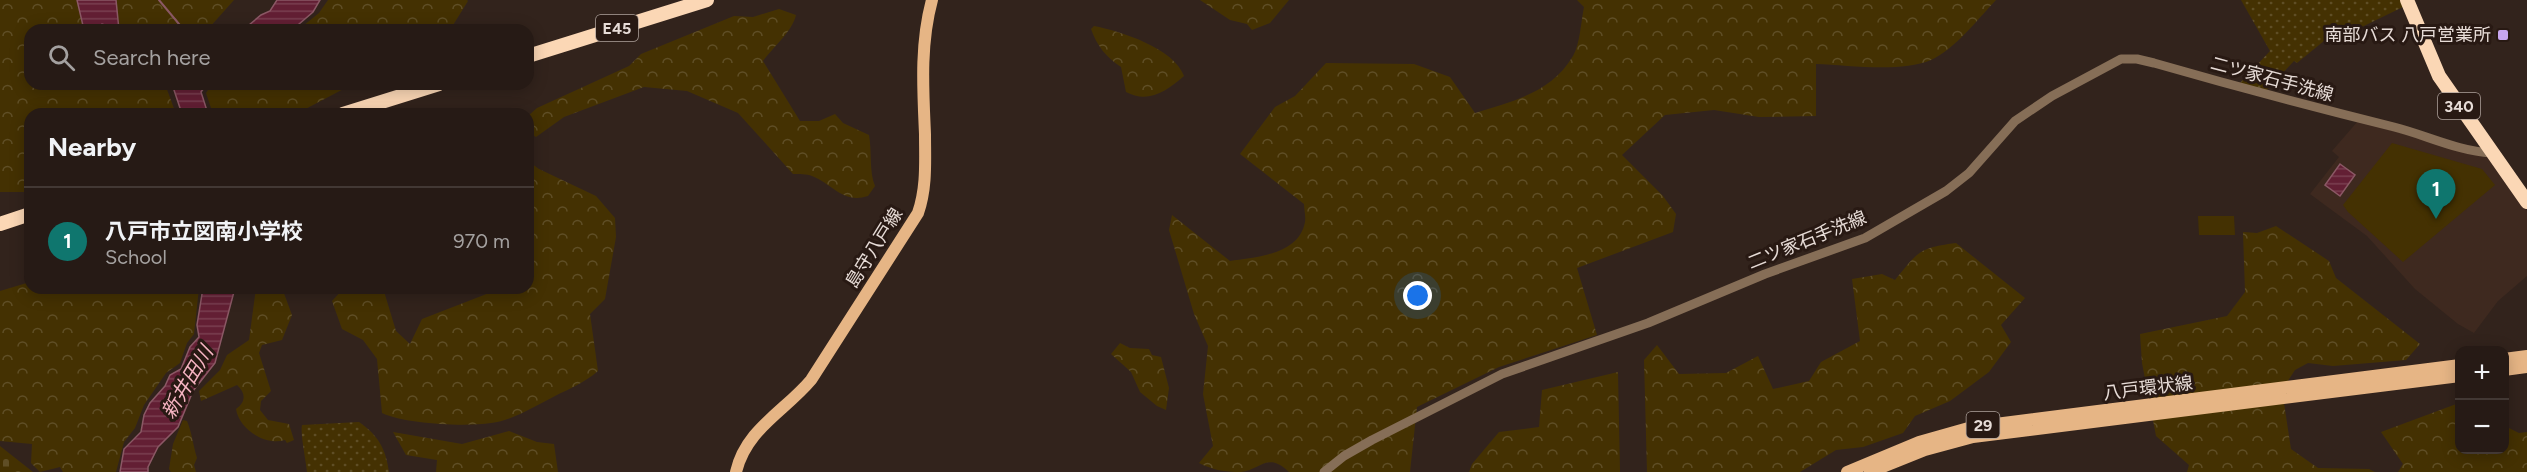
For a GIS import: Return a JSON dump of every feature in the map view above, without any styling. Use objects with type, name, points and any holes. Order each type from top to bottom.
[{"type":"highway","name":"E45","points":[[534,54],[707,0]]},
{"type":"highway","name":"340","points":[[2408,0],[2439,76],[2527,202]]},
{"type":"highway","points":[[362,108],[420,90]]},
{"type":"highway","points":[[0,224],[24,216]]},
{"type":"main road","name":"島守八戸線","points":[[736,472],[742,451],[758,430],[800,394],[811,380],[918,213],[925,184],[924,31],[932,0]]},
{"type":"main road","points":[[2509,358],[2527,356]]},
{"type":"main road","name":"八戸環状線","points":[[2300,392],[2455,366]]},
{"type":"main road","points":[[2509,369],[2527,367]]},
{"type":"main road","name":"八戸環状線","points":[[1870,472],[1925,450],[1973,437],[2300,392],[2455,376]]},
{"type":"main road","name":"八戸環状線","points":[[1847,472],[1919,442],[1972,427],[2014,420],[2128,414]]},
{"type":"street","name":"二ツ家石手洗線","points":[[1324,472],[1344,456],[1372,440],[1502,374],[1648,323],[1765,274],[1865,237],[1946,191],[1969,173],[2003,133],[2036,106],[2086,76],[2121,59],[2137,59],[2154,63],[2283,100],[2396,128],[2474,152],[2491,153]]},
{"type":"shaded area","points":[[2358,121],[2488,158],[2527,211],[2527,276],[2498,301],[2474,333],[2458,324],[2415,289],[2367,236],[2310,194],[2339,157],[2332,151]]},
{"type":"green space","points":[[0,0],[234,0],[213,24],[24,24],[24,90],[167,90],[174,108],[24,108],[24,192],[0,192]]},
{"type":"green space","points":[[328,0],[468,1],[454,24],[305,24],[319,13]]},
{"type":"green space","points":[[1200,0],[1289,0],[1270,23],[1252,30],[1247,24],[1230,20]]},
{"type":"green space","points":[[1577,0],[1996,0],[1949,49],[1931,60],[1919,64],[1890,67],[1816,64],[1816,116],[1759,117],[1714,110],[1665,115],[1622,155],[1663,196],[1676,214],[1673,232],[1577,268],[1597,335],[1499,367],[1417,407],[1410,472],[1289,472],[1282,466],[1270,462],[1248,471],[1235,472],[1214,469],[1199,463],[1213,446],[1203,394],[1208,346],[1194,314],[1169,230],[1172,215],[1230,261],[1264,256],[1285,248],[1301,233],[1305,220],[1304,204],[1240,154],[1275,107],[1295,96],[1326,63],[1414,64],[1450,77],[1475,113],[1530,94],[1554,79],[1564,69],[1573,56],[1579,39],[1584,7]]},
{"type":"green space","points":[[2241,0],[2400,0],[2403,7],[2333,41],[2330,36],[2297,63],[2294,61],[2265,92],[2239,84],[2270,51]]},
{"type":"green space","points":[[779,9],[796,15],[787,33],[763,61],[800,121],[819,121],[835,114],[843,123],[869,135],[875,186],[868,196],[852,198],[845,196],[812,176],[793,174],[738,113],[687,91],[644,87],[564,117],[536,137],[534,136],[534,111],[537,108],[629,66],[641,54],[734,16],[753,17]]},
{"type":"green space","points":[[1094,26],[1118,32],[1158,49],[1178,66],[1184,76],[1171,87],[1150,96],[1142,97],[1126,92],[1121,67],[1099,46],[1091,29]]},
{"type":"green space","points":[[208,90],[342,90],[307,108],[211,108],[206,93]]},
{"type":"green space","points":[[2392,143],[2482,169],[2495,185],[2403,262],[2343,205]]},
{"type":"green space","points":[[534,165],[596,196],[615,218],[616,237],[605,299],[590,314],[598,371],[572,388],[508,419],[480,424],[435,424],[405,420],[382,413],[377,359],[363,340],[342,329],[332,301],[338,294],[385,294],[396,331],[410,344],[422,319],[487,294],[534,294]]},
{"type":"green space","points":[[2198,216],[2234,216],[2235,235],[2199,235]]},
{"type":"green space","points":[[2276,226],[2329,261],[2336,278],[2420,344],[2406,360],[2333,366],[2308,363],[2295,370],[2282,390],[2291,449],[2318,468],[2369,469],[2375,472],[2187,472],[2189,465],[2156,436],[2142,363],[2140,334],[2227,316],[2245,292],[2243,232],[2257,233]]},
{"type":"green space","points":[[1956,243],[2025,298],[2001,325],[2011,342],[1989,372],[1950,401],[1915,416],[1903,433],[1863,447],[1836,450],[1800,472],[1647,472],[1644,360],[1657,345],[1679,374],[1726,373],[1758,356],[1773,389],[1809,381],[1821,362],[1860,341],[1852,279],[1882,274],[1895,280],[1920,253],[1934,247]]},
{"type":"green space","points":[[24,284],[24,294],[198,294],[194,334],[187,343],[180,363],[166,373],[144,405],[135,428],[124,442],[116,472],[63,472],[60,467],[40,472],[31,463],[32,444],[0,441],[0,291]]},
{"type":"green space","points":[[255,294],[284,294],[292,315],[282,340],[262,345],[259,353],[271,391],[261,401],[260,410],[268,420],[289,424],[294,440],[287,443],[285,440],[261,438],[242,423],[236,409],[242,403],[243,394],[237,385],[201,401],[199,391],[220,370],[227,355],[249,340]]},
{"type":"green space","points":[[1120,343],[1130,348],[1149,349],[1152,355],[1161,357],[1169,388],[1166,410],[1157,406],[1140,392],[1131,372],[1111,354]]},
{"type":"green space","points":[[1618,372],[1620,472],[1469,472],[1472,464],[1499,432],[1539,427],[1542,390]]},
{"type":"green space","points":[[2455,404],[2455,454],[2509,454],[2509,428],[2519,433],[2527,432],[2527,472],[2398,472],[2403,464],[2381,432]]},
{"type":"green space","points":[[183,420],[187,421],[197,458],[194,465],[196,472],[171,472],[169,469],[173,444]]},
{"type":"green space","points":[[359,422],[380,443],[386,456],[389,472],[307,472],[302,425]]},
{"type":"green space","points":[[509,431],[537,442],[554,444],[558,472],[436,472],[437,460],[406,455],[393,432],[462,444]]},
{"type":"green space","points":[[0,446],[33,472],[0,472]]},
{"type":"water","points":[[77,0],[116,0],[118,24],[83,24]]},
{"type":"water","points":[[277,0],[320,0],[313,12],[299,24],[250,24],[270,11]]},
{"type":"water","points":[[174,90],[202,90],[201,92],[206,108],[180,108]]},
{"type":"water","points":[[2340,164],[2355,175],[2340,196],[2325,185]]},
{"type":"water","name":"新井田川","points":[[202,294],[233,294],[215,363],[193,391],[178,427],[158,447],[148,467],[148,472],[120,472],[124,449],[141,432],[144,415],[150,403],[165,386],[170,375],[181,369],[190,347],[199,337],[197,325]]},
{"type":"waterway","points":[[159,0],[179,24]]},
{"type":"place","name":"南部バス 八戸営業所","points":[[2503,35]]},
{"type":"place","name":"八戸市立図南小学校","points":[[2436,219]]}]
